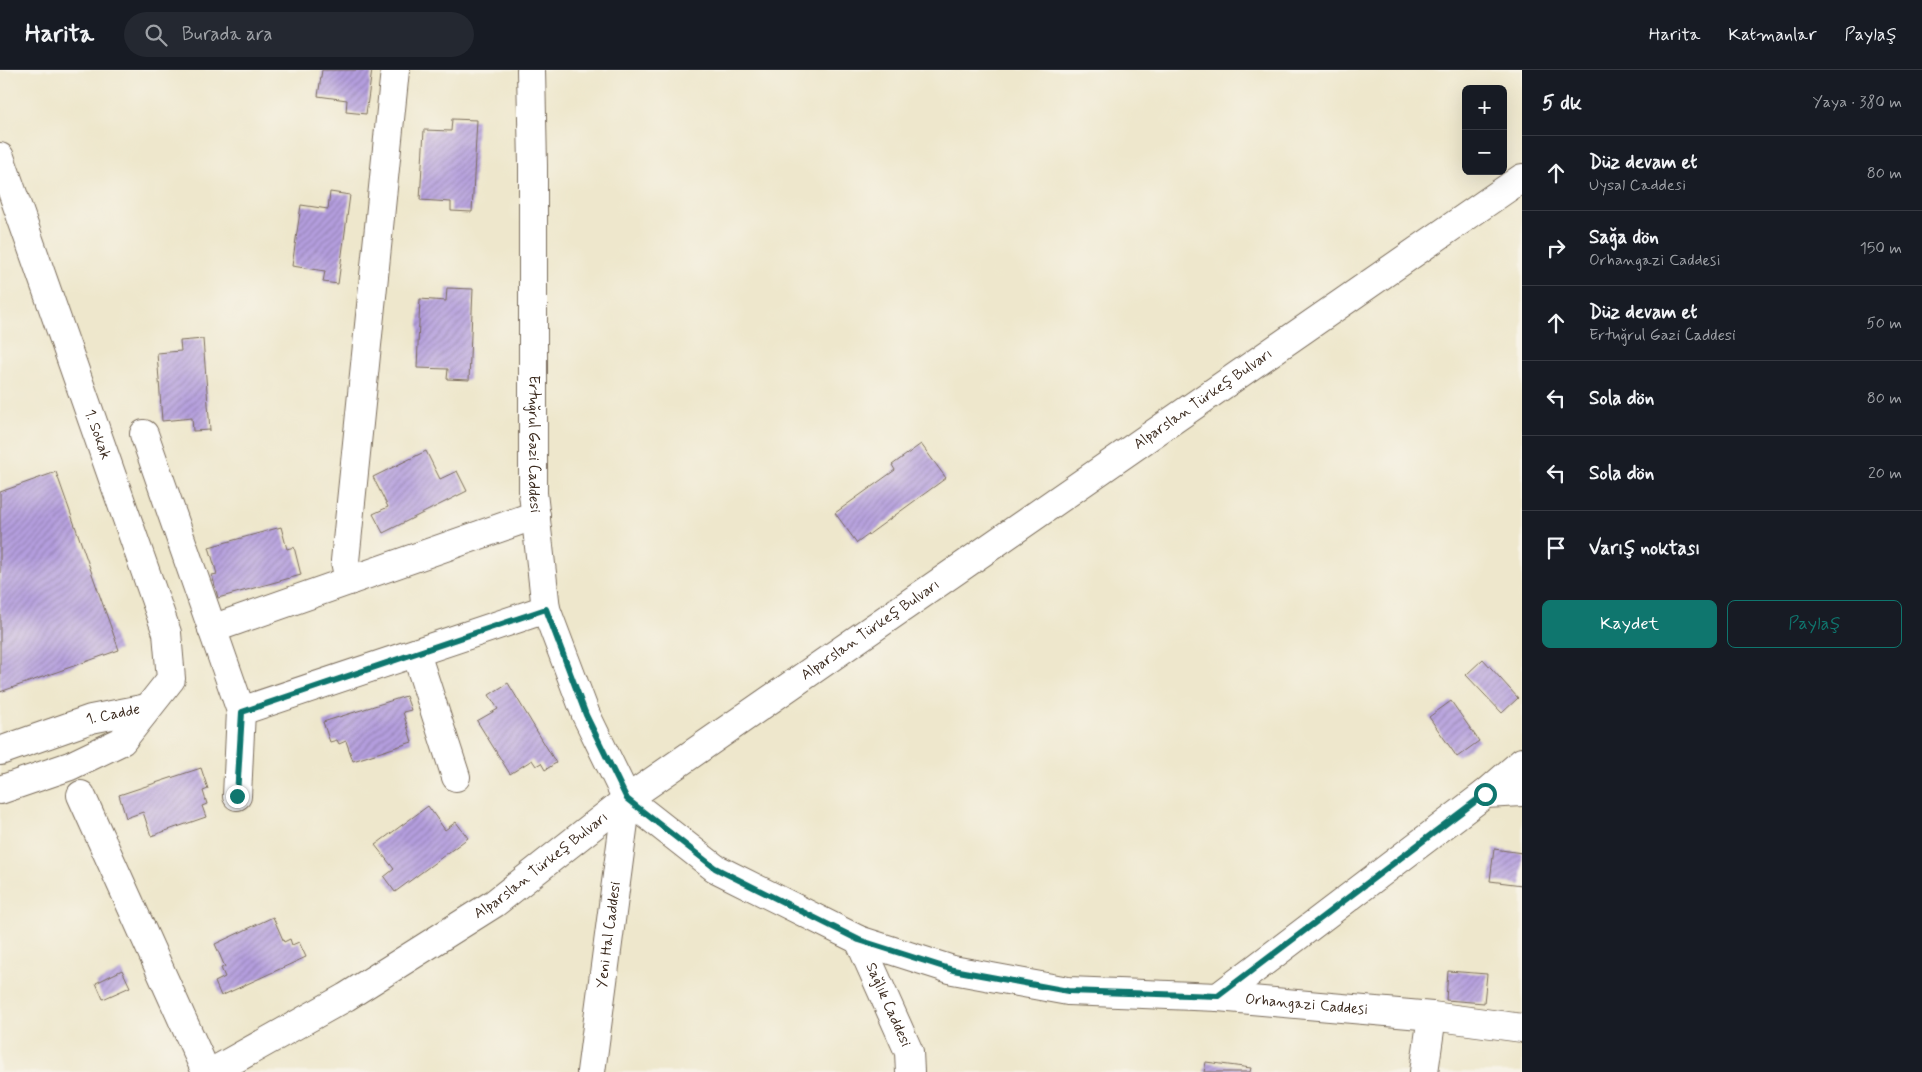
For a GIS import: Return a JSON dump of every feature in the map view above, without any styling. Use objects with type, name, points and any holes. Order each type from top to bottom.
[{"type":"street","points":[[349,581],[345,561],[395,70]]},
{"type":"street","name":"Ertuğrul Gazi Caddesi","points":[[531,70],[533,166],[533,493],[546,609],[586,715],[627,799]]},
{"type":"street","name":"1. Sokak","points":[[0,156],[167,633],[171,679],[147,708]]},
{"type":"street","name":"Alparslan Türkeş Bulvarı","points":[[212,1072],[346,998],[495,903],[627,799],[1522,178]]},
{"type":"street","points":[[144,434],[242,712],[237,796]]},
{"type":"street","points":[[212,629],[536,515]]},
{"type":"street","points":[[242,712],[546,609]]},
{"type":"street","points":[[416,653],[456,777]]},
{"type":"street","name":"1. Cadde","points":[[0,751],[91,719],[147,708]]},
{"type":"street","name":"1. Cadde","points":[[0,790],[70,766],[122,741],[147,708]]},
{"type":"street","points":[[1218,996],[1485,794],[1522,762]]},
{"type":"street","points":[[1485,794],[1522,792]]},
{"type":"street","points":[[80,795],[206,1072]]},
{"type":"street","name":"Orhangazi Caddesi","points":[[627,799],[715,868],[859,940],[953,970],[1068,991],[1218,996],[1432,1016],[1522,1028]]},
{"type":"street","name":"Yeni Hal Caddesi","points":[[590,1072],[627,799]]},
{"type":"street","name":"Sağlık Caddesi","points":[[859,940],[909,1052],[910,1072]]},
{"type":"street","points":[[1424,1072],[1432,1016]]},
{"type":"building","points":[[322,70],[372,70],[366,114],[346,112],[347,100],[318,96]]},
{"type":"building","points":[[452,119],[477,120],[472,212],[451,211],[451,202],[420,200],[424,130],[451,131]]},
{"type":"building","points":[[330,192],[350,195],[338,284],[323,282],[325,271],[292,266],[301,205],[328,209]]},
{"type":"building","points":[[447,288],[473,289],[469,380],[447,379],[448,369],[417,368],[420,299],[446,301]]},
{"type":"building","points":[[203,339],[210,430],[193,431],[192,418],[162,421],[157,353],[181,351],[180,341]]},
{"type":"building","points":[[921,444],[946,478],[857,543],[835,513],[895,470],[892,465]]},
{"type":"building","points":[[426,451],[440,479],[457,471],[467,491],[383,533],[373,514],[388,507],[373,477]]},
{"type":"building","points":[[56,472],[119,650],[0,692],[0,492]]},
{"type":"building","points":[[281,527],[287,549],[294,547],[301,575],[218,598],[212,575],[217,574],[209,547]]},
{"type":"building","points":[[1483,659],[1518,698],[1502,713],[1466,675]]},
{"type":"building","points":[[508,683],[556,763],[545,770],[541,763],[536,766],[532,760],[510,774],[477,721],[498,709],[489,695]]},
{"type":"building","points":[[406,696],[411,710],[403,712],[412,742],[353,761],[346,741],[339,744],[337,740],[330,742],[323,722]]},
{"type":"building","points":[[1451,701],[1479,741],[1457,757],[1429,717]]},
{"type":"building","points":[[201,768],[208,789],[203,791],[207,804],[202,806],[206,817],[151,836],[143,812],[126,818],[119,795]]},
{"type":"building","points":[[428,806],[445,830],[456,822],[468,838],[395,892],[384,877],[394,869],[375,845]]},
{"type":"building","points":[[1494,849],[1522,853],[1522,885],[1490,881]]},
{"type":"building","points":[[273,917],[284,942],[290,939],[292,945],[299,942],[306,957],[221,996],[215,982],[225,977],[221,968],[225,967],[215,944]]},
{"type":"building","points":[[122,970],[130,987],[103,999],[96,983]]},
{"type":"building","points":[[1448,971],[1487,974],[1484,1003],[1446,1000]]},
{"type":"building","points":[[1206,1062],[1251,1068],[1250,1072],[1204,1072]]},
{"type":"route","points":[[237,796],[242,712],[546,609],[586,715],[627,799],[715,868],[859,940],[953,970],[1068,991],[1218,996],[1485,794]]}]
